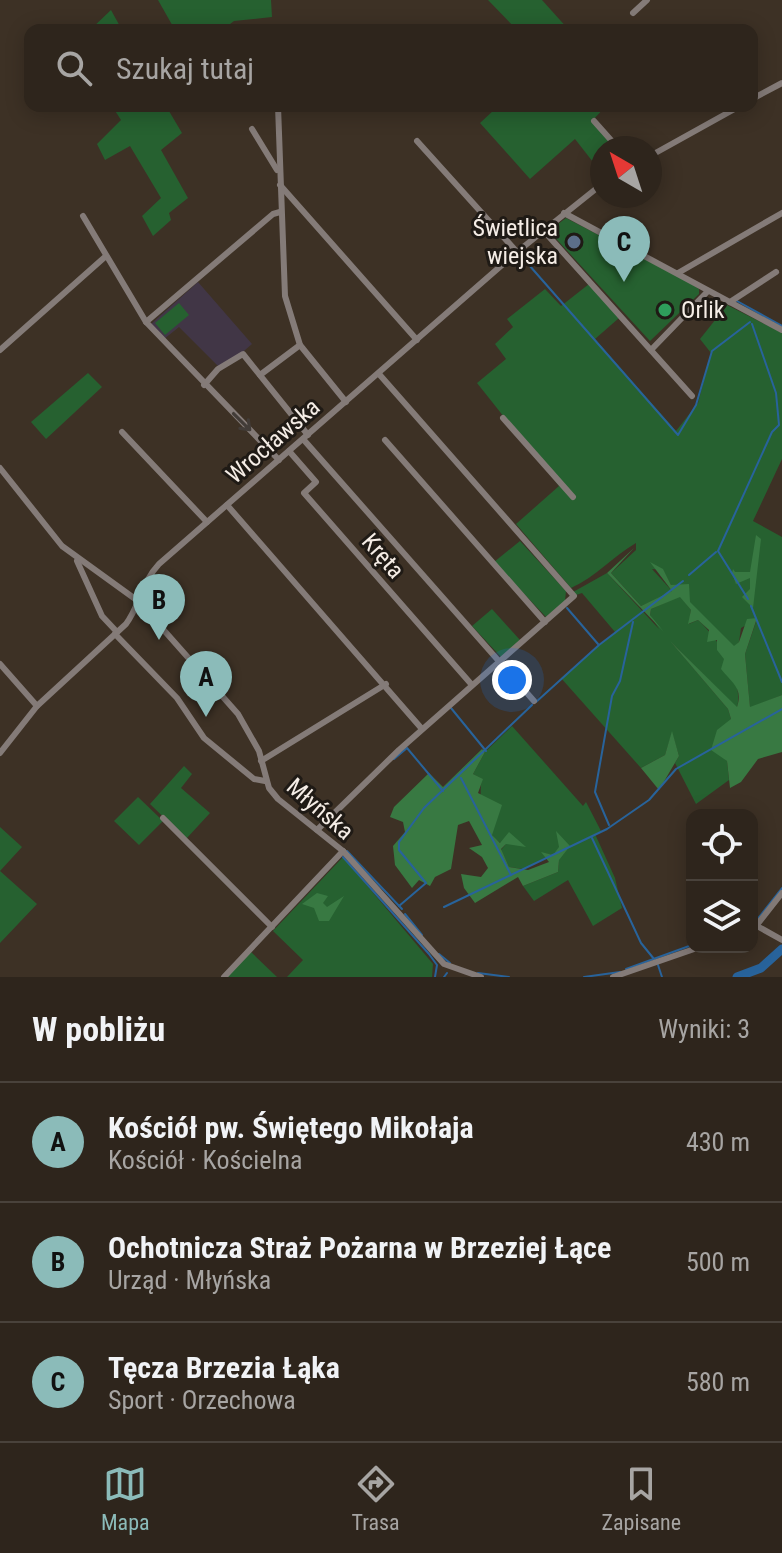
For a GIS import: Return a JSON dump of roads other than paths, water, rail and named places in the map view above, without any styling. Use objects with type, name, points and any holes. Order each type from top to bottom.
[{"type":"street","points":[[633,13],[647,0]]},
{"type":"street","points":[[758,96],[782,83]]},
{"type":"street","points":[[278,112],[285,296],[300,345],[346,402]]},
{"type":"street","points":[[662,149],[729,112]]},
{"type":"street","points":[[594,121],[607,136]]},
{"type":"street","points":[[252,129],[279,173]]},
{"type":"street","points":[[417,141],[517,252]]},
{"type":"street","points":[[280,185],[417,340]]},
{"type":"street","name":"Wrocławska","points":[[0,753],[37,706],[116,633],[138,601],[144,582],[155,568],[517,252],[590,193]]},
{"type":"street","points":[[146,322],[273,214],[280,212]]},
{"type":"street","points":[[564,213],[782,330]]},
{"type":"street","points":[[678,273],[782,213]]},
{"type":"street","points":[[83,216],[146,322],[279,460]]},
{"type":"street","points":[[543,230],[692,396]]},
{"type":"street","points":[[0,350],[106,256]]},
{"type":"street","points":[[730,302],[776,272]]},
{"type":"street","points":[[651,350],[708,291]]},
{"type":"street","points":[[260,375],[300,345]]},
{"type":"street","points":[[204,385],[218,369],[243,354],[306,437],[534,701]]},
{"type":"street","points":[[317,830],[422,729],[574,596],[379,374]]},
{"type":"street","points":[[503,418],[573,497]]},
{"type":"street","points":[[122,432],[207,522]]},
{"type":"street","points":[[385,440],[545,622]]},
{"type":"street","name":"Kręta","points":[[289,451],[316,482],[304,493],[472,685]]},
{"type":"street","points":[[0,468],[50,532],[75,558],[102,616],[177,698],[199,733],[254,779],[265,781]]},
{"type":"street","points":[[227,505],[422,729]]},
{"type":"street","name":"Młyńska","points":[[75,558],[138,601],[238,714],[261,761],[265,781],[278,799],[343,851],[444,964],[481,977]]},
{"type":"street","points":[[0,664],[37,706]]},
{"type":"street","points":[[261,761],[386,684]]},
{"type":"street","points":[[163,818],[272,927]]},
{"type":"street","points":[[224,977],[343,851]]},
{"type":"street","points":[[758,923],[782,893]]},
{"type":"street","points":[[758,930],[782,940]]},
{"type":"street","points":[[613,977],[686,952]]},
{"type":"waterway","points":[[522,257],[678,435],[696,405],[712,351],[750,322]]},
{"type":"waterway","points":[[737,301],[782,326]]},
{"type":"waterway","points":[[748,599],[718,551],[772,432],[779,425],[776,393],[752,324]]},
{"type":"waterway","points":[[689,575],[716,552]]},
{"type":"waterway","points":[[536,702],[599,645],[683,581]]},
{"type":"waterway","points":[[751,606],[782,682]]},
{"type":"waterway","points":[[567,608],[598,644]]},
{"type":"waterway","points":[[609,825],[595,792],[612,696],[620,681],[633,622]]},
{"type":"waterway","points":[[399,906],[426,883],[399,850],[399,842],[424,808],[532,705]]},
{"type":"waterway","points":[[451,708],[486,751]]},
{"type":"waterway","points":[[444,907],[607,829],[649,800],[676,769],[782,709]]},
{"type":"waterway","points":[[394,759],[407,748],[443,791]]},
{"type":"waterway","points":[[461,778],[511,875]]},
{"type":"waterway","points":[[592,838],[641,943],[654,959]]},
{"type":"waterway","points":[[347,851],[402,909]]},
{"type":"waterway","points":[[343,857],[429,954],[437,965],[435,977]]},
{"type":"waterway","points":[[758,918],[782,888]]},
{"type":"waterway","points":[[405,914],[422,935]]},
{"type":"waterway","points":[[626,969],[686,947]]},
{"type":"waterway","points":[[737,977],[761,968],[782,949]]},
{"type":"waterway","points":[[439,954],[450,963]]},
{"type":"waterway","points":[[658,965],[662,977]]},
{"type":"waterway","points":[[584,977],[620,972]]},
{"type":"waterway","points":[[444,977],[447,973]]},
{"type":"waterway","points":[[478,973],[509,977]]},
{"type":"place","name":"Świetlica wiejska","points":[[574,242]]},
{"type":"place","name":"Tęcza Brzezia Łąka","points":[[624,282]]},
{"type":"place","name":"Orlik","points":[[665,310]]},
{"type":"place","name":"Ochotnicza Straż Pożarna w Brzeziej Łące","points":[[159,640]]},
{"type":"place","name":"Kościół pw. Świętego Mikołaja","points":[[206,717]]}]
